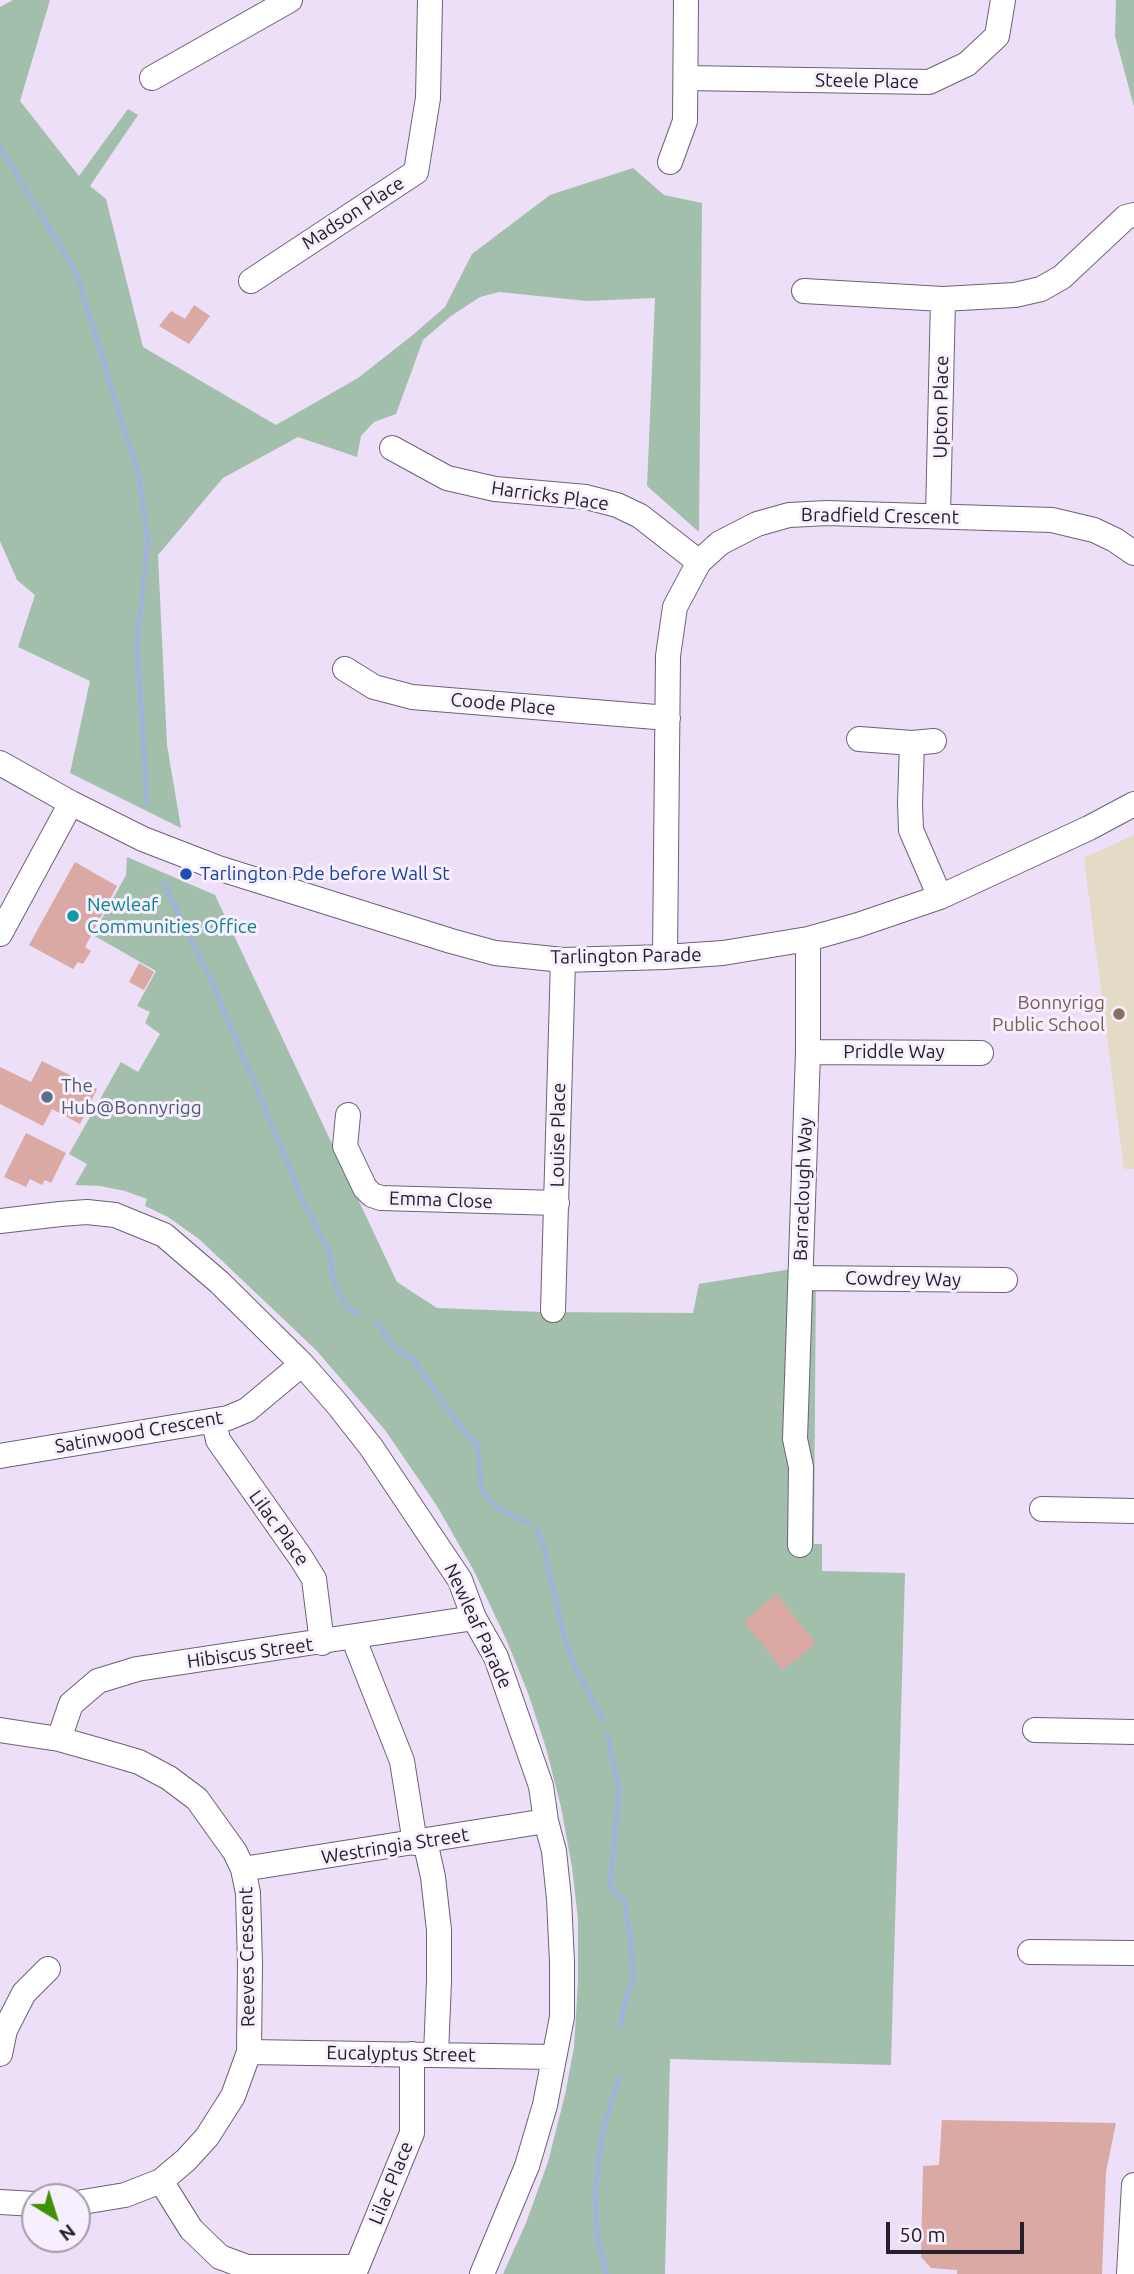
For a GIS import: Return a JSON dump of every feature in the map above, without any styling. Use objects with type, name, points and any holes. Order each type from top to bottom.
[{"type":"street","points":[[152,78],[290,0]]},
{"type":"street","name":"Madson Place","points":[[251,281],[416,172],[428,98],[430,0]]},
{"type":"street","points":[[670,162],[685,121],[686,0]]},
{"type":"street","name":"Steele Place","points":[[686,78],[929,82],[967,64],[997,36],[1003,0]]},
{"type":"street","points":[[804,291],[943,299],[1015,295],[1041,289],[1062,277],[1130,216]]},
{"type":"street","name":"Upton Place","points":[[938,516],[943,299]]},
{"type":"street","name":"Harricks Place","points":[[392,448],[447,478],[495,489],[586,497],[617,505],[640,516],[699,562]]},
{"type":"street","name":"Bradfield Crescent","points":[[665,957],[668,656],[675,607],[699,562],[720,543],[757,524],[789,515],[827,513],[1052,520],[1094,530],[1134,553]]},
{"type":"street","name":"Coode Place","points":[[345,669],[374,687],[412,696],[668,718]]},
{"type":"street","points":[[859,739],[923,742],[910,818],[911,830],[940,897]]},
{"type":"street","name":"Tarlington Parade","points":[[0,763],[143,839],[244,876],[495,953],[563,960],[723,953],[808,939],[940,897],[1067,839],[1134,804]]},
{"type":"street","points":[[0,934],[71,803]]},
{"type":"street","name":"Barraclough Way","points":[[800,1545],[801,1467],[795,1439],[808,1052],[808,939]]},
{"type":"street","name":"Louise Place","points":[[553,1310],[563,960]]},
{"type":"street","name":"Priddle Way","points":[[808,1052],[981,1052]]},
{"type":"street","name":"Emma Close","points":[[348,1115],[345,1146],[365,1188],[372,1195],[381,1198],[557,1203]]},
{"type":"street","name":"Newleaf Parade","points":[[0,1221],[87,1212],[115,1215],[163,1235],[219,1282],[302,1364],[338,1405],[404,1493],[460,1580],[474,1618],[496,1657],[541,1786],[546,1822],[554,1851],[562,1962],[562,2017],[545,2105],[527,2166],[482,2274]]},
{"type":"street","name":"Cowdrey Way","points":[[801,1278],[1005,1280]]},
{"type":"street","name":"Satinwood Crescent","points":[[0,1456],[214,1421],[247,1410],[302,1364]]},
{"type":"street","name":"Lilac Place","points":[[214,1421],[218,1440],[314,1579],[322,1643]]},
{"type":"street","points":[[1042,1509],[1134,1511]]},
{"type":"street","name":"Hibiscus Street","points":[[59,1739],[71,1704],[98,1681],[137,1670],[474,1618]]},
{"type":"street","name":"Lilac Place","points":[[161,2181],[191,2230],[220,2258],[247,2267],[357,2267],[411,2133],[439,1981],[439,1930],[433,1877],[420,1842],[402,1761],[353,1637]]},
{"type":"street","name":"Reeves Crescent","points":[[0,1730],[59,1739],[139,1762],[169,1777],[197,1799],[235,1852],[243,1869],[248,1893],[249,2052],[233,2096],[207,2137],[186,2160],[161,2181],[125,2195],[91,2201]]},
{"type":"street","points":[[1035,1730],[1134,1732]]},
{"type":"street","name":"Westringia Street","points":[[243,1869],[546,1822]]},
{"type":"street","points":[[1030,1952],[1134,1953]]},
{"type":"street","points":[[0,2054],[5,2031],[24,1993],[48,1969]]},
{"type":"street","name":"Eucalyptus Street","points":[[249,2052],[553,2057]]},
{"type":"street","points":[[1129,2274],[1134,2185]]},
{"type":"street","points":[[0,2202],[21,2203]]},
{"type":"shaded area","name":"Bonnyrigg Public School","points":[[1134,835],[1134,1169],[1124,1169],[1084,858]]},
{"type":"green space","points":[[13,0],[50,0],[20,101],[79,176],[128,109],[138,115],[90,186],[106,199],[143,347],[276,425],[358,378],[414,334],[445,307],[472,254],[550,195],[633,168],[664,195],[702,203],[699,532],[647,486],[655,298],[587,301],[499,292],[480,297],[451,316],[423,340],[396,414],[374,422],[361,436],[357,457],[298,437],[223,478],[158,555],[167,745],[181,828],[70,773],[90,681],[18,647],[35,595],[17,580],[0,541],[0,7]]},
{"type":"green space","points":[[1116,0],[1134,0],[1134,107],[1115,36]]},
{"type":"green space","points":[[127,857],[215,895],[397,1282],[437,1308],[693,1313],[699,1284],[816,1265],[814,1544],[822,1544],[822,1571],[905,1573],[891,2065],[670,2059],[665,2274],[503,2274],[526,2223],[548,2162],[565,2095],[574,2047],[578,1919],[561,1807],[546,1748],[528,1693],[474,1571],[437,1506],[385,1430],[316,1350],[199,1239],[168,1217],[145,1206],[147,1199],[100,1186],[75,1185],[87,1164],[69,1154],[121,1062],[138,1072],[160,1034],[145,1023],[150,1012],[137,1006],[156,971],[93,935],[126,875]]},
{"type":"building","points":[[194,305],[210,316],[189,344],[159,326],[171,311],[185,319]]},
{"type":"building","name":"Newleaf Communities Office","points":[[75,862],[117,886],[85,947],[91,951],[83,964],[78,962],[73,969],[29,945]]},
{"type":"building","points":[[139,963],[154,972],[144,990],[129,982]]},
{"type":"building","name":"The Hub@Bonnyrigg","points":[[42,1061],[97,1089],[80,1124],[52,1109],[43,1126],[0,1104],[0,1067],[31,1082]]},
{"type":"building","name":"The Hub@Bonnyrigg","points":[[26,1133],[66,1153],[51,1183],[45,1180],[42,1185],[30,1179],[26,1187],[4,1177]]},
{"type":"building","points":[[776,1594],[816,1643],[783,1670],[744,1622]]},
{"type":"building","points":[[942,2120],[1116,2123],[1106,2172],[1102,2274],[957,2274],[957,2270],[931,2268],[921,2257],[923,2166],[939,2165]]},
{"type":"waterway","points":[[0,147],[76,272],[139,477],[148,541],[137,641],[147,804]]},
{"type":"waterway","points":[[164,883],[219,998],[302,1198],[329,1251],[334,1282],[346,1306],[358,1314]]},
{"type":"waterway","points":[[376,1322],[397,1350],[413,1359],[478,1447],[481,1490],[500,1510],[529,1523]]},
{"type":"waterway","points":[[536,1528],[543,1544],[564,1636],[576,1669],[603,1720]]},
{"type":"waterway","points":[[607,1733],[619,1789],[610,1887],[625,1902],[632,1951],[633,1980],[626,1997],[620,2028]]},
{"type":"waterway","points":[[607,2274],[597,2234],[595,2191],[603,2130],[619,2077]]},
{"type":"place","name":"Tarlington Pde before Wall St","points":[[186,874]]},
{"type":"place","name":"Newleaf Communities Office","points":[[73,916]]},
{"type":"place","name":"Bonnyrigg Public School","points":[[1119,1014]]},
{"type":"place","name":"The Hub@Bonnyrigg","points":[[47,1097]]}]
